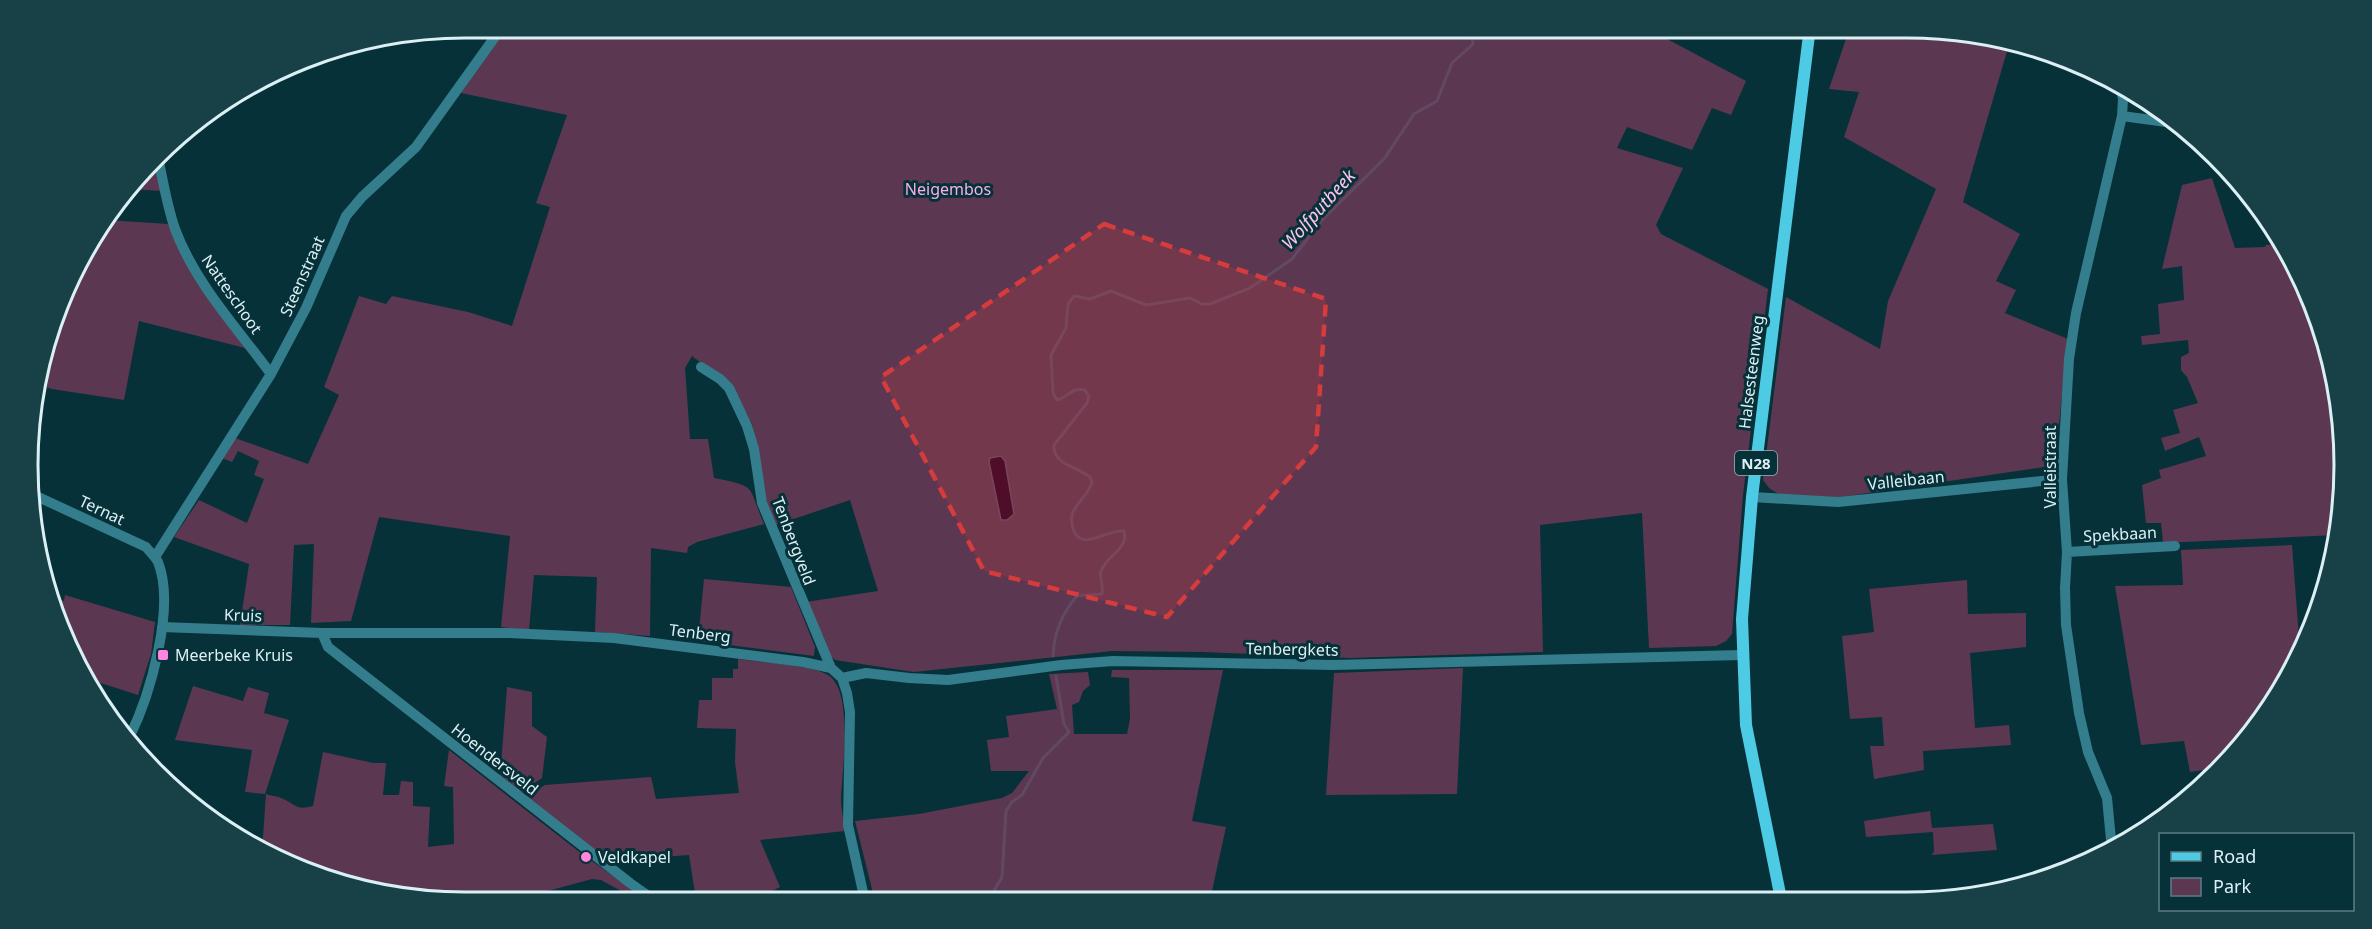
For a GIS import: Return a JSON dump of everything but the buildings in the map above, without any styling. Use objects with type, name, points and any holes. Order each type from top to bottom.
[{"type":"main road","name":"Halsesteenweg","points":[[1780,892],[1746,725],[1742,655],[1744,583],[1752,497],[1809,38]]},
{"type":"street","name":"Steenstraat","points":[[155,557],[271,374],[306,308],[346,216],[362,197],[416,147],[494,38]]},
{"type":"street","name":"Valleistraat","points":[[2111,839],[2107,798],[2088,752],[2077,702],[2066,625],[2067,552],[2062,479],[2069,359],[2076,313],[2122,116],[2122,96]]},
{"type":"street","points":[[2122,116],[2161,121]]},
{"type":"street","name":"Natteschoot","points":[[160,166],[170,212],[192,264],[209,291],[271,374]]},
{"type":"street","name":"Tenbergveld","points":[[701,367],[720,379],[729,388],[747,426],[754,449],[762,503],[831,668]]},
{"type":"street","name":"Valleibaan","points":[[1752,497],[1838,502],[2062,479]]},
{"type":"street","name":"Ternat","points":[[39,497],[146,547],[155,557]]},
{"type":"street","name":"Spekbaan","points":[[2067,552],[2175,546]]},
{"type":"street","points":[[132,731],[141,710],[156,659],[162,627],[164,602],[161,575],[155,557]]},
{"type":"street","name":"Kruis","points":[[162,627],[322,633]]},
{"type":"street","name":"Tenberg","points":[[322,633],[509,633],[614,638],[792,660],[831,668]]},
{"type":"street","name":"Hoendersveld","points":[[322,633],[328,646],[643,892]]},
{"type":"street","name":"Tenbergkets","points":[[842,678],[866,673],[948,680],[1060,665],[1113,661],[1333,665],[1742,655]]},
{"type":"street","points":[[831,668],[842,678],[850,712],[848,825],[863,892]]},
{"type":"highlighted area","points":[[1104,224],[1326,299],[1316,447],[1167,617],[984,571],[881,377]]},
{"type":"green space","name":"Neigembos","points":[[498,38],[1665,38],[1746,81],[1731,115],[1712,108],[1692,150],[1627,127],[1617,148],[1683,168],[1656,225],[1661,234],[1768,289],[1743,495],[1732,634],[1726,641],[1716,646],[1649,648],[1642,513],[1540,525],[1543,652],[1350,658],[1112,651],[914,672],[835,660],[827,653],[806,602],[878,591],[850,500],[773,526],[763,491],[752,424],[732,386],[692,356],[685,368],[690,439],[708,439],[714,478],[745,486],[750,490],[764,524],[697,542],[688,547],[687,553],[651,548],[650,636],[595,632],[597,577],[534,575],[529,630],[501,627],[510,536],[379,517],[351,621],[311,623],[314,544],[294,545],[290,625],[240,625],[249,564],[174,537],[199,500],[247,523],[264,479],[254,475],[259,461],[238,451],[232,462],[222,458],[235,438],[308,464],[339,395],[324,387],[359,296],[386,304],[392,296],[468,312],[512,326],[550,207],[536,203],[567,115],[461,93]]},
{"type":"green space","points":[[1846,38],[1935,38],[2007,50],[1963,202],[2020,234],[1996,281],[2016,290],[2005,313],[2068,339],[2055,461],[2051,466],[1834,498],[1780,495],[1769,488],[1763,480],[1786,297],[1880,349],[1888,301],[1936,189],[1844,137],[1859,92],[1829,89]]},
{"type":"green space","points":[[157,169],[161,191],[138,189]]},
{"type":"green space","points":[[2212,178],[2235,248],[2273,245],[2302,301],[2320,354],[2331,409],[2334,437],[2334,492],[2328,535],[2163,543],[2161,523],[2146,523],[2142,485],[2161,478],[2159,470],[2206,456],[2199,437],[2165,451],[2161,438],[2180,433],[2173,410],[2198,403],[2187,377],[2181,370],[2181,357],[2189,353],[2188,340],[2142,345],[2141,336],[2160,334],[2158,304],[2184,300],[2182,266],[2162,269],[2182,185]]},
{"type":"green space","points":[[114,220],[168,224],[189,267],[249,349],[139,321],[124,400],[45,387],[60,327],[82,276],[109,227]]},
{"type":"green space","points":[[2292,545],[2299,635],[2263,702],[2229,746],[2205,770],[2190,772],[2184,741],[2141,745],[2115,586],[2183,585],[2181,550]]},
{"type":"green space","points":[[704,579],[791,587],[815,647],[814,656],[698,641]]},
{"type":"green space","points":[[1967,580],[1968,614],[2026,613],[2026,647],[1970,653],[1975,728],[2009,725],[2011,745],[1923,751],[1924,770],[1874,779],[1870,746],[1884,746],[1882,717],[1850,719],[1842,636],[1874,632],[1869,589]]},
{"type":"green space","points":[[65,595],[155,622],[151,654],[138,695],[97,682],[70,628],[59,599],[64,601]]},
{"type":"green space","points":[[738,659],[798,666],[828,675],[836,684],[844,714],[841,807],[845,831],[760,840],[780,887],[772,892],[695,892],[689,855],[604,861],[524,797],[545,785],[651,777],[656,799],[739,793],[735,762],[736,729],[697,728],[699,700],[712,700],[712,678],[733,678],[733,669],[738,669]]},
{"type":"green space","points":[[1463,668],[1457,794],[1326,795],[1334,673]]},
{"type":"green space","points":[[1112,670],[1223,670],[1192,821],[1226,827],[1212,892],[873,892],[855,821],[919,814],[1002,798],[1012,793],[1029,771],[991,771],[987,740],[1009,737],[1006,716],[1057,709],[1049,674],[1088,672],[1090,685],[1083,691],[1079,702],[1072,705],[1074,734],[1127,734],[1130,719],[1129,678],[1111,677]]},
{"type":"green space","points":[[193,686],[243,701],[248,687],[269,693],[264,713],[289,720],[265,794],[245,792],[252,750],[175,740]]},
{"type":"green space","points":[[507,687],[532,692],[532,726],[547,737],[542,778],[519,794],[500,778]]},
{"type":"green space","points":[[449,750],[578,851],[635,892],[623,892],[601,880],[592,879],[544,892],[464,892],[409,888],[327,869],[263,840],[266,794],[279,797],[299,807],[313,806],[323,752],[373,763],[386,763],[383,795],[399,795],[401,781],[413,782],[413,806],[430,807],[428,847],[454,844],[453,787],[444,786]]},
{"type":"green space","points":[[1930,811],[1932,828],[1993,824],[1997,850],[1931,855],[1934,852],[1933,832],[1866,837],[1864,821]]},
{"type":"shaded area","points":[[1001,456],[1005,461],[1014,514],[1007,520],[1001,520],[989,462],[990,458]]},
{"type":"waterway","name":"Wolfputbeek","points":[[1053,656],[1057,632],[1067,609],[1077,596],[1102,594],[1101,571],[1120,548],[1125,537],[1124,531],[1117,531],[1088,540],[1077,536],[1073,529],[1074,511],[1092,482],[1090,477],[1061,461],[1054,451],[1054,445],[1087,403],[1089,397],[1085,390],[1080,389],[1057,400],[1053,393],[1051,355],[1066,328],[1068,304],[1074,296],[1090,299],[1111,291],[1146,305],[1190,298],[1202,304],[1210,304],[1250,288],[1292,259],[1322,220],[1384,159],[1414,114],[1437,101],[1452,63],[1473,44],[1472,38]]},
{"type":"waterway","name":"Wolfputbeek","points":[[993,892],[1002,877],[1006,811],[1012,802],[1022,795],[1043,758],[1069,732],[1064,724],[1056,676]]},
{"type":"place","name":"Meerbeke Kruis","points":[[163,655]]},
{"type":"place","name":"Veldkapel","points":[[586,857]]}]
